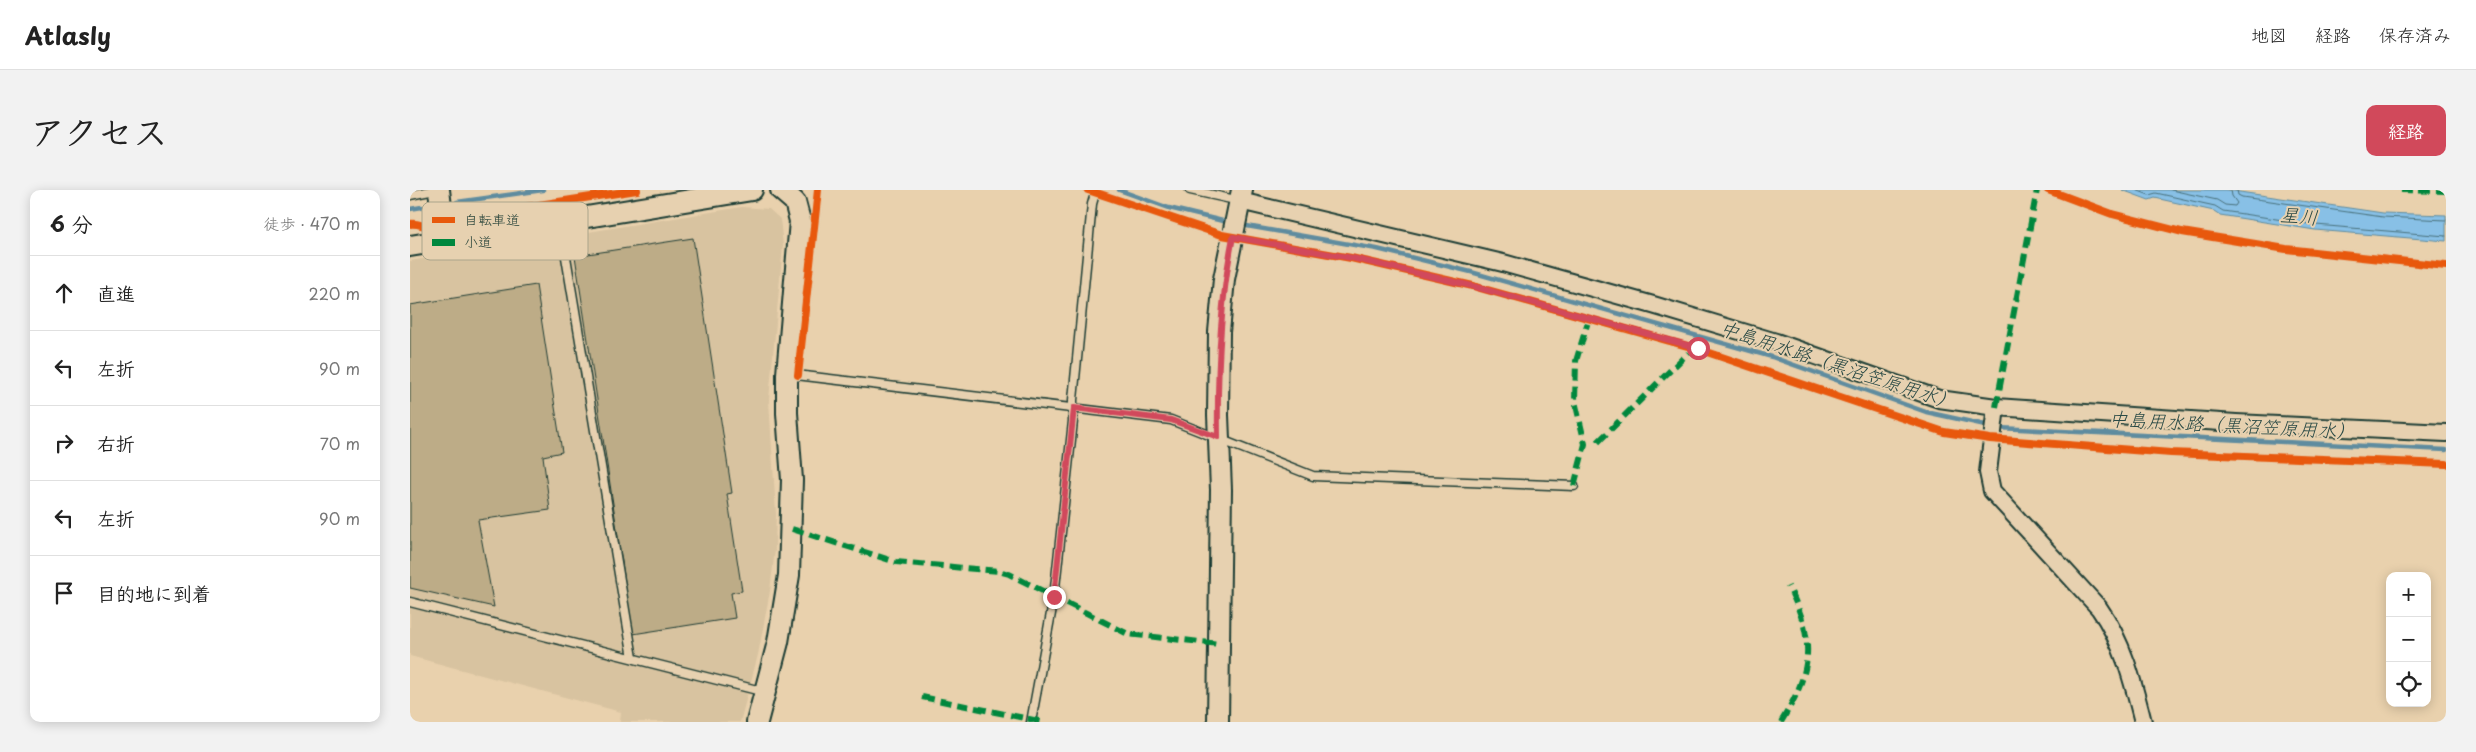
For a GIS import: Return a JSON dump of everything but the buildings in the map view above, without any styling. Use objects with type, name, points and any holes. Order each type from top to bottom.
[{"type":"street","points":[[588,217],[752,190]]},
{"type":"street","points":[[757,722],[782,619],[791,558],[792,480],[787,413],[787,374],[800,221],[796,202],[781,190]]},
{"type":"street","points":[[1218,722],[1221,490],[1218,437],[1219,332],[1224,279],[1238,209],[1512,266],[1725,326],[1919,393],[1995,413],[2446,433]]},
{"type":"street","points":[[1995,413],[1990,439],[1988,472],[1992,491],[2099,608],[2111,625],[2133,682],[2143,722]]},
{"type":"lane","points":[[410,195],[435,190]]},
{"type":"lane","points":[[1031,722],[1054,597],[1074,408],[1092,204],[1096,190]]},
{"type":"lane","points":[[1190,190],[1238,209]]},
{"type":"lane","points":[[567,260],[633,658]]},
{"type":"lane","points":[[787,374],[1171,420],[1313,476],[1574,486]]},
{"type":"lane","points":[[410,602],[765,692]]},
{"type":"shaded area","points":[[742,207],[769,209],[780,219],[783,245],[769,400],[776,514],[775,550],[770,591],[758,655],[740,722],[620,722],[621,712],[410,656],[410,261],[422,259],[588,260],[588,232]]},
{"type":"water","name":"星川","points":[[2122,190],[2226,190],[2383,213],[2446,215],[2446,241],[2315,230],[2220,215],[2214,211],[2155,198],[2149,200]]},
{"type":"waterway","name":"中島用水路（黒沼笠原用水）","points":[[457,202],[543,190]]},
{"type":"waterway","name":"中島用水路（黒沼笠原用水）","points":[[1119,190],[1169,208],[1231,223]]},
{"type":"waterway","name":"中島用水路（黒沼笠原用水）","points":[[410,209],[422,207]]},
{"type":"waterway","name":"中島用水路（黒沼笠原用水）","points":[[1241,225],[1377,249],[1471,272],[1772,357],[1926,412],[1990,426]]},
{"type":"waterway","name":"中島用水路（黒沼笠原用水）","points":[[1998,428],[2446,450]]},
{"type":"marked path","points":[[1996,407],[2037,190]]},
{"type":"marked path","points":[[2401,190],[2446,191]]},
{"type":"marked path","points":[[1574,486],[1585,444],[1575,401],[1576,361],[1589,318]]},
{"type":"marked path","points":[[1598,442],[1694,347]]},
{"type":"marked path","points":[[792,529],[896,562],[999,571],[1009,574],[1128,634],[1219,644]]},
{"type":"marked path","points":[[1781,722],[1800,687],[1807,655],[1807,639],[1803,623],[1788,586]]},
{"type":"marked path","points":[[922,697],[1044,722]]},
{"type":"cycle path","points":[[558,202],[637,190]]},
{"type":"cycle path","points":[[798,375],[818,190]]},
{"type":"cycle path","points":[[1088,190],[1222,235],[1351,258],[1473,286],[1698,349],[1944,432],[1990,439],[2171,453],[2446,464]]},
{"type":"cycle path","points":[[2048,190],[2112,214],[2182,232],[2286,249],[2446,266]]},
{"type":"cycle path","points":[[410,224],[422,225]]},
{"type":"route","points":[[1054,597],[1074,408],[1171,420],[1218,437],[1219,332],[1224,279],[1233,237],[1352,258],[1472,286],[1698,348]]}]
